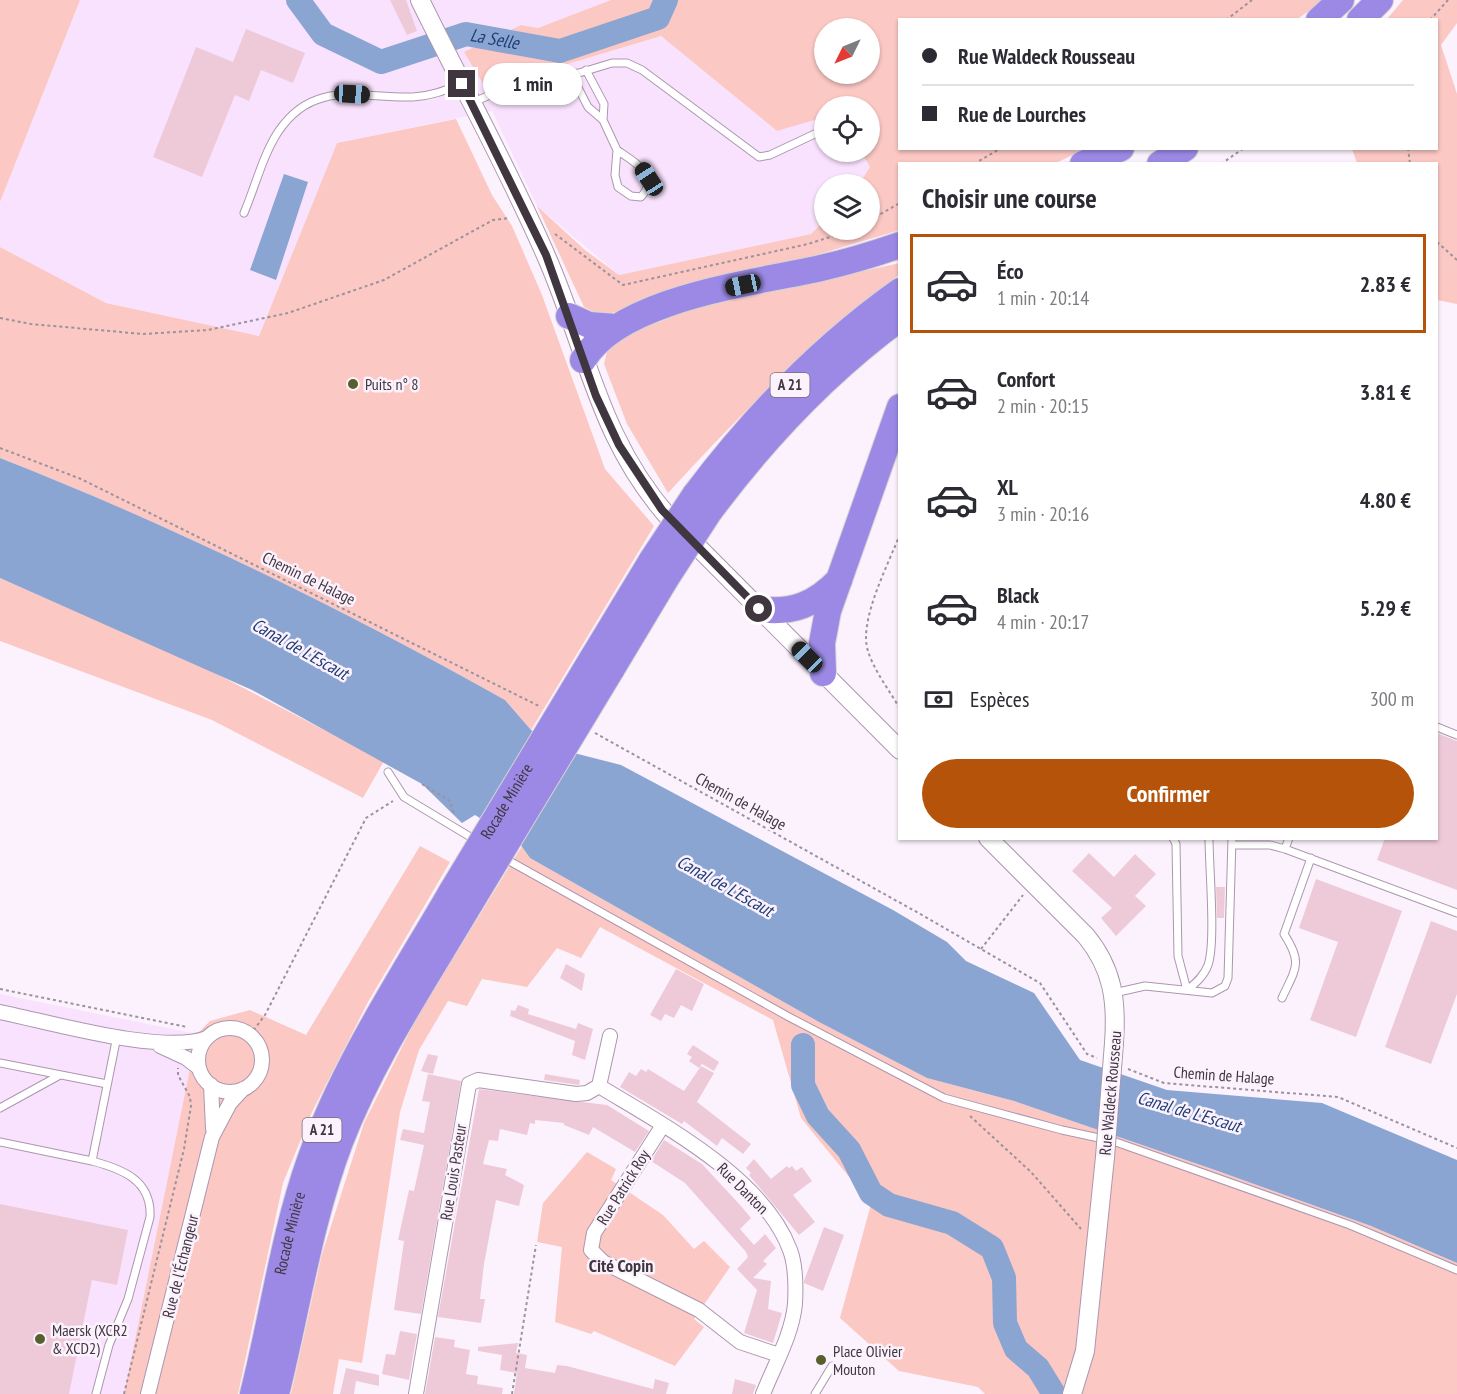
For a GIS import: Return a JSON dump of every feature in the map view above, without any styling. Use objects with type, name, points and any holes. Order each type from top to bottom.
[{"type":"highway","points":[[1321,18],[1341,0]]},
{"type":"highway","points":[[1362,18],[1380,0]]},
{"type":"highway","points":[[1088,162],[1117,150]]},
{"type":"highway","points":[[1105,162],[1120,150]]},
{"type":"highway","points":[[1163,162],[1182,150]]},
{"type":"highway","points":[[583,360],[599,339],[615,327],[693,296],[824,268],[898,246]]},
{"type":"highway","name":"Rocade Minière","points":[[253,1394],[294,1213],[320,1135],[357,1053],[462,897],[658,570],[702,504],[734,445],[784,391],[842,336],[898,293]]},
{"type":"highway","points":[[569,316],[589,326],[615,327]]},
{"type":"highway","name":"Rocade Minière","points":[[702,504],[754,453],[800,402],[841,364],[898,320]]},
{"type":"highway","points":[[823,673],[824,632],[898,413]]},
{"type":"highway","points":[[759,609],[780,611],[803,607],[825,593],[841,577]]},
{"type":"highway","name":"Rocade Minière","points":[[276,1394],[316,1216],[340,1143],[373,1070],[462,897]]},
{"type":"street","points":[[420,0],[527,215],[551,268],[600,407],[647,492],[674,523],[898,748]]},
{"type":"street","name":"Rue Waldeck Rousseau","points":[[990,840],[1093,944],[1105,962],[1114,993],[1114,1043],[1085,1352],[1072,1394]]},
{"type":"street","points":[[0,1012],[182,1049],[211,1085],[229,1092],[243,1089],[255,1079],[261,1064],[260,1048],[250,1035],[231,1028],[215,1032],[182,1049]]},
{"type":"street","points":[[598,1086],[610,1036]]},
{"type":"street","points":[[199,1068],[199,1052],[207,1038]]},
{"type":"street","name":"Rue Louis Pasteur","points":[[416,1394],[469,1084],[478,1080],[576,1095],[587,1093],[598,1086]]},
{"type":"street","name":"Rue de l'Échangeur","points":[[148,1394],[212,1137],[214,1114],[211,1085]]},
{"type":"street","name":"Rue Danton","points":[[598,1086],[704,1152],[733,1175],[769,1214],[787,1242],[794,1270],[795,1304],[779,1355],[763,1394]]},
{"type":"street","name":"Rue de l'Échangeur","points":[[212,1137],[230,1104],[243,1089]]},
{"type":"street","name":"Rue Patrick Roy","points":[[663,1125],[594,1233],[591,1244],[594,1255],[699,1311],[740,1342],[779,1355]]},
{"type":"lane","points":[[471,103],[521,81],[571,74],[621,62],[635,66],[759,157],[770,155],[814,134]]},
{"type":"lane","points":[[586,70],[604,104],[603,120]]},
{"type":"lane","points":[[571,74],[588,106],[603,120],[617,150],[642,168],[649,179],[648,189],[641,197],[632,196],[618,187],[615,175],[617,150]]},
{"type":"lane","points":[[244,213],[279,130],[314,101],[334,94],[423,96],[462,84]]},
{"type":"lane","points":[[1438,727],[1457,735]]},
{"type":"lane","points":[[388,772],[404,796],[485,847]]},
{"type":"lane","points":[[1174,840],[1176,844],[1178,956],[1187,990]]},
{"type":"lane","points":[[1187,990],[1199,980],[1209,964],[1211,936],[1209,840]]},
{"type":"lane","points":[[1285,849],[1288,840]]},
{"type":"lane","points":[[1114,993],[1145,986],[1212,993],[1221,990],[1227,983],[1232,842],[1285,849],[1457,914]]},
{"type":"lane","points":[[494,852],[800,1023],[922,1088],[954,1102],[1113,1141],[1350,1225],[1457,1270]]},
{"type":"lane","points":[[1282,998],[1296,968],[1296,952],[1284,934],[1311,858]]},
{"type":"lane","points":[[92,1161],[117,1036]]},
{"type":"lane","points":[[0,1063],[107,1084]]},
{"type":"lane","points":[[0,1108],[60,1075]]},
{"type":"lane","points":[[0,1142],[92,1161],[126,1172],[143,1188],[150,1205],[150,1217],[128,1299],[109,1345],[96,1394]]},
{"type":"lane","points":[[815,1394],[832,1366]]},
{"type":"path","points":[[1229,18],[1252,0]]},
{"type":"path","points":[[1432,18],[1448,0]]},
{"type":"path","points":[[977,162],[998,150]]},
{"type":"path","points":[[1224,162],[1241,150]]},
{"type":"path","points":[[880,214],[898,204]]},
{"type":"path","points":[[0,318],[31,324],[142,334],[207,330],[288,313],[384,280],[493,220],[527,215],[623,285],[821,240]]},
{"type":"path","points":[[1438,243],[1457,260]]},
{"type":"path","name":"Chemin de Halage","points":[[0,448],[81,479],[542,707]]},
{"type":"path","points":[[898,539],[878,590],[866,636],[870,657],[898,706]]},
{"type":"path","name":"Chemin de Halage","points":[[595,734],[1040,983],[1087,1054],[1098,1058]]},
{"type":"path","points":[[422,784],[450,801],[454,815]]},
{"type":"path","points":[[250,1035],[265,1015],[366,818],[404,796]]},
{"type":"path","points":[[981,949],[1033,883]]},
{"type":"path","points":[[0,989],[187,1026],[178,1075],[191,1101],[184,1149],[124,1394]]},
{"type":"path","name":"Chemin de Halage","points":[[1120,1066],[1164,1083],[1338,1097],[1457,1148]]},
{"type":"path","points":[[954,1102],[1031,1172],[1096,1246]]},
{"type":"path","points":[[512,1394],[536,1245]]},
{"type":"shaded area","points":[[0,0],[80,0],[0,202]]},
{"type":"shaded area","points":[[80,0],[611,0],[538,28],[521,25],[485,87],[543,64],[561,66],[661,36],[777,131],[814,120],[814,162],[867,162],[870,167],[865,174],[814,174],[814,231],[811,234],[619,275],[537,206],[492,111],[337,143],[259,336],[106,303],[0,247],[0,202]]},
{"type":"shaded area","points":[[611,0],[1324,0],[1299,18],[898,18],[898,150],[1083,150],[1058,162],[898,162],[898,231],[880,236],[880,174],[865,174],[870,167],[867,162],[880,162],[880,96],[814,96],[814,120],[777,131],[661,36],[561,66],[543,64],[485,87],[464,52],[521,25],[538,28]]},
{"type":"shaded area","points":[[1403,0],[1457,0],[1457,23],[1441,45],[1457,94],[1457,304],[1438,300],[1438,162],[1357,162],[1352,150],[1438,150],[1438,18],[1388,18]]},
{"type":"shaded area","points":[[456,119],[492,195],[512,226],[542,295],[605,469],[654,526],[531,730],[505,700],[382,633],[193,540],[0,458],[0,247],[106,303],[259,336],[337,143]]},
{"type":"shaded area","points":[[537,206],[585,250],[619,275],[811,234],[814,231],[814,240],[866,240],[645,306],[601,315],[584,307]]},
{"type":"shaded area","points":[[898,263],[898,276],[808,351],[668,493],[627,424],[604,364],[608,347],[638,330],[701,306]]},
{"type":"shaded area","points":[[0,578],[205,668],[384,761],[363,798],[212,720],[0,641]]},
{"type":"shaded area","points":[[420,846],[450,862],[368,1002],[313,1110],[283,1183],[238,1394],[124,1394],[197,1034],[210,1021],[250,1010],[306,1035]]},
{"type":"shaded area","points":[[522,846],[530,858],[819,1022],[927,1078],[1014,1101],[1215,1170],[1371,1226],[1457,1263],[1457,1394],[985,1394],[978,1387],[899,1371],[840,1318],[871,1204],[801,1118],[773,1020],[600,927],[581,958],[557,948],[527,987],[482,979],[467,1006],[448,1001],[419,1050],[400,1112],[362,1363],[339,1359],[333,1394],[291,1394],[322,1254],[364,1123],[416,1019]]},
{"type":"shaded area","points":[[0,994],[197,1034],[124,1394],[0,1394]]},
{"type":"shaded area","points":[[587,1152],[616,1169],[611,1180],[663,1215],[694,1249],[704,1241],[730,1267],[694,1319],[704,1327],[675,1366],[594,1331],[591,1334],[555,1322],[562,1247],[537,1242],[543,1203]]},
{"type":"water","points":[[284,174],[308,182],[276,280],[250,270]]},
{"type":"water","name":"Canal de L'Escaut","points":[[0,458],[193,540],[319,601],[505,700],[531,730],[574,753],[621,765],[893,910],[947,942],[966,961],[1034,993],[1080,1060],[1167,1090],[1322,1103],[1457,1160],[1457,1263],[1371,1226],[1215,1170],[1014,1101],[927,1078],[819,1022],[530,858],[518,841],[475,815],[462,823],[422,784],[252,690],[0,578]]},
{"type":"building","points":[[390,0],[406,0],[417,31],[407,35]]},
{"type":"building","points":[[246,29],[305,53],[293,83],[261,70],[249,101],[235,95],[202,177],[153,157],[196,47],[233,62]]},
{"type":"building","points":[[1438,733],[1457,741],[1457,890],[1377,860],[1384,840],[1438,840]]},
{"type":"building","points":[[1089,853],[1114,877],[1135,854],[1156,874],[1135,896],[1146,906],[1116,936],[1101,918],[1112,908],[1072,871]]},
{"type":"building","points":[[1316,879],[1402,911],[1356,1037],[1310,1020],[1338,942],[1299,928]]},
{"type":"building","points":[[1216,887],[1225,887],[1224,918],[1217,918]]},
{"type":"building","points":[[1431,921],[1457,931],[1457,994],[1431,1064],[1385,1047]]},
{"type":"building","points":[[566,964],[585,974],[582,991],[560,978]]},
{"type":"building","points":[[676,969],[704,984],[692,1011],[681,1005],[674,1018],[665,1014],[661,1021],[650,1015]]},
{"type":"building","points":[[518,1005],[529,1009],[528,1014],[576,1029],[578,1023],[593,1029],[585,1060],[572,1055],[575,1041],[510,1016],[511,1010],[515,1011]]},
{"type":"building","points":[[693,1045],[719,1062],[714,1071],[702,1064],[699,1068],[689,1061],[692,1057],[687,1054]]},
{"type":"building","points":[[428,1054],[438,1056],[433,1074],[421,1071]]},
{"type":"building","points":[[701,1066],[714,1073],[697,1102],[751,1144],[743,1154],[722,1138],[717,1146],[684,1121],[682,1124],[620,1087],[629,1072],[636,1076],[641,1069],[646,1072],[648,1069],[684,1091]]},
{"type":"building","points":[[428,1074],[461,1081],[421,1314],[394,1310],[404,1241],[398,1240],[409,1190],[414,1191],[424,1145],[400,1140],[403,1129],[424,1133],[430,1102],[422,1101]]},
{"type":"building","points":[[545,1074],[580,1080],[579,1085],[544,1080]]},
{"type":"building","points":[[479,1089],[607,1105],[649,1131],[635,1152],[593,1127],[589,1135],[564,1125],[564,1123],[535,1120],[535,1124],[530,1123],[527,1135],[500,1129],[498,1141],[489,1140],[483,1164],[507,1169],[505,1175],[524,1185],[519,1206],[496,1200],[484,1264],[480,1299],[485,1299],[481,1323],[438,1317]]},
{"type":"building","points":[[664,1140],[702,1164],[741,1206],[751,1218],[740,1229],[754,1245],[765,1234],[776,1248],[763,1261],[767,1264],[753,1278],[771,1281],[768,1309],[782,1313],[773,1343],[744,1333],[757,1290],[737,1269],[748,1257],[746,1252],[685,1183],[651,1161]]},
{"type":"building","points":[[754,1159],[771,1179],[787,1166],[789,1168],[792,1166],[796,1171],[802,1167],[812,1181],[793,1195],[815,1222],[799,1235],[749,1175],[751,1173],[746,1168]]},
{"type":"building","name":"Maersk (XCR2 & XCD2)","points":[[0,1204],[128,1230],[117,1285],[92,1280],[69,1394],[0,1394]]},
{"type":"building","points":[[824,1227],[844,1235],[823,1291],[804,1281]]},
{"type":"building","points":[[400,1331],[417,1334],[409,1380],[382,1374],[386,1354],[395,1355]]},
{"type":"building","points":[[435,1337],[455,1340],[454,1347],[470,1350],[466,1374],[478,1376],[477,1384],[503,1388],[502,1394],[425,1394]]},
{"type":"building","points":[[518,1343],[516,1353],[527,1355],[525,1368],[555,1373],[557,1365],[567,1366],[653,1389],[655,1379],[669,1383],[666,1394],[514,1394],[517,1373],[500,1370],[502,1355],[478,1351],[478,1347]]},
{"type":"building","points":[[346,1368],[379,1375],[379,1386],[356,1381],[354,1394],[340,1394]]},
{"type":"building","points":[[735,1379],[756,1385],[753,1394],[732,1394]]},
{"type":"waterway","name":"La Selle","points":[[298,0],[323,34],[381,62],[466,34],[560,51],[658,18],[666,0]]},
{"type":"waterway","points":[[803,1045],[803,1085],[818,1116],[849,1150],[871,1193],[889,1205],[952,1223],[992,1248],[1004,1278],[1005,1323],[1016,1349],[1038,1368],[1054,1394]]},
{"type":"place","name":"Puits n° 8","points":[[353,384]]},
{"type":"place","name":"Maersk (XCR2 & XCD2)","points":[[40,1339]]},
{"type":"place","name":"Place Olivier Mouton","points":[[821,1360]]},
{"type":"district","name":"Cité Copin","points":[[621,1266]]},
{"type":"route","points":[[462,84],[546,255],[596,396],[619,445],[647,492],[662,510],[759,609]]}]
